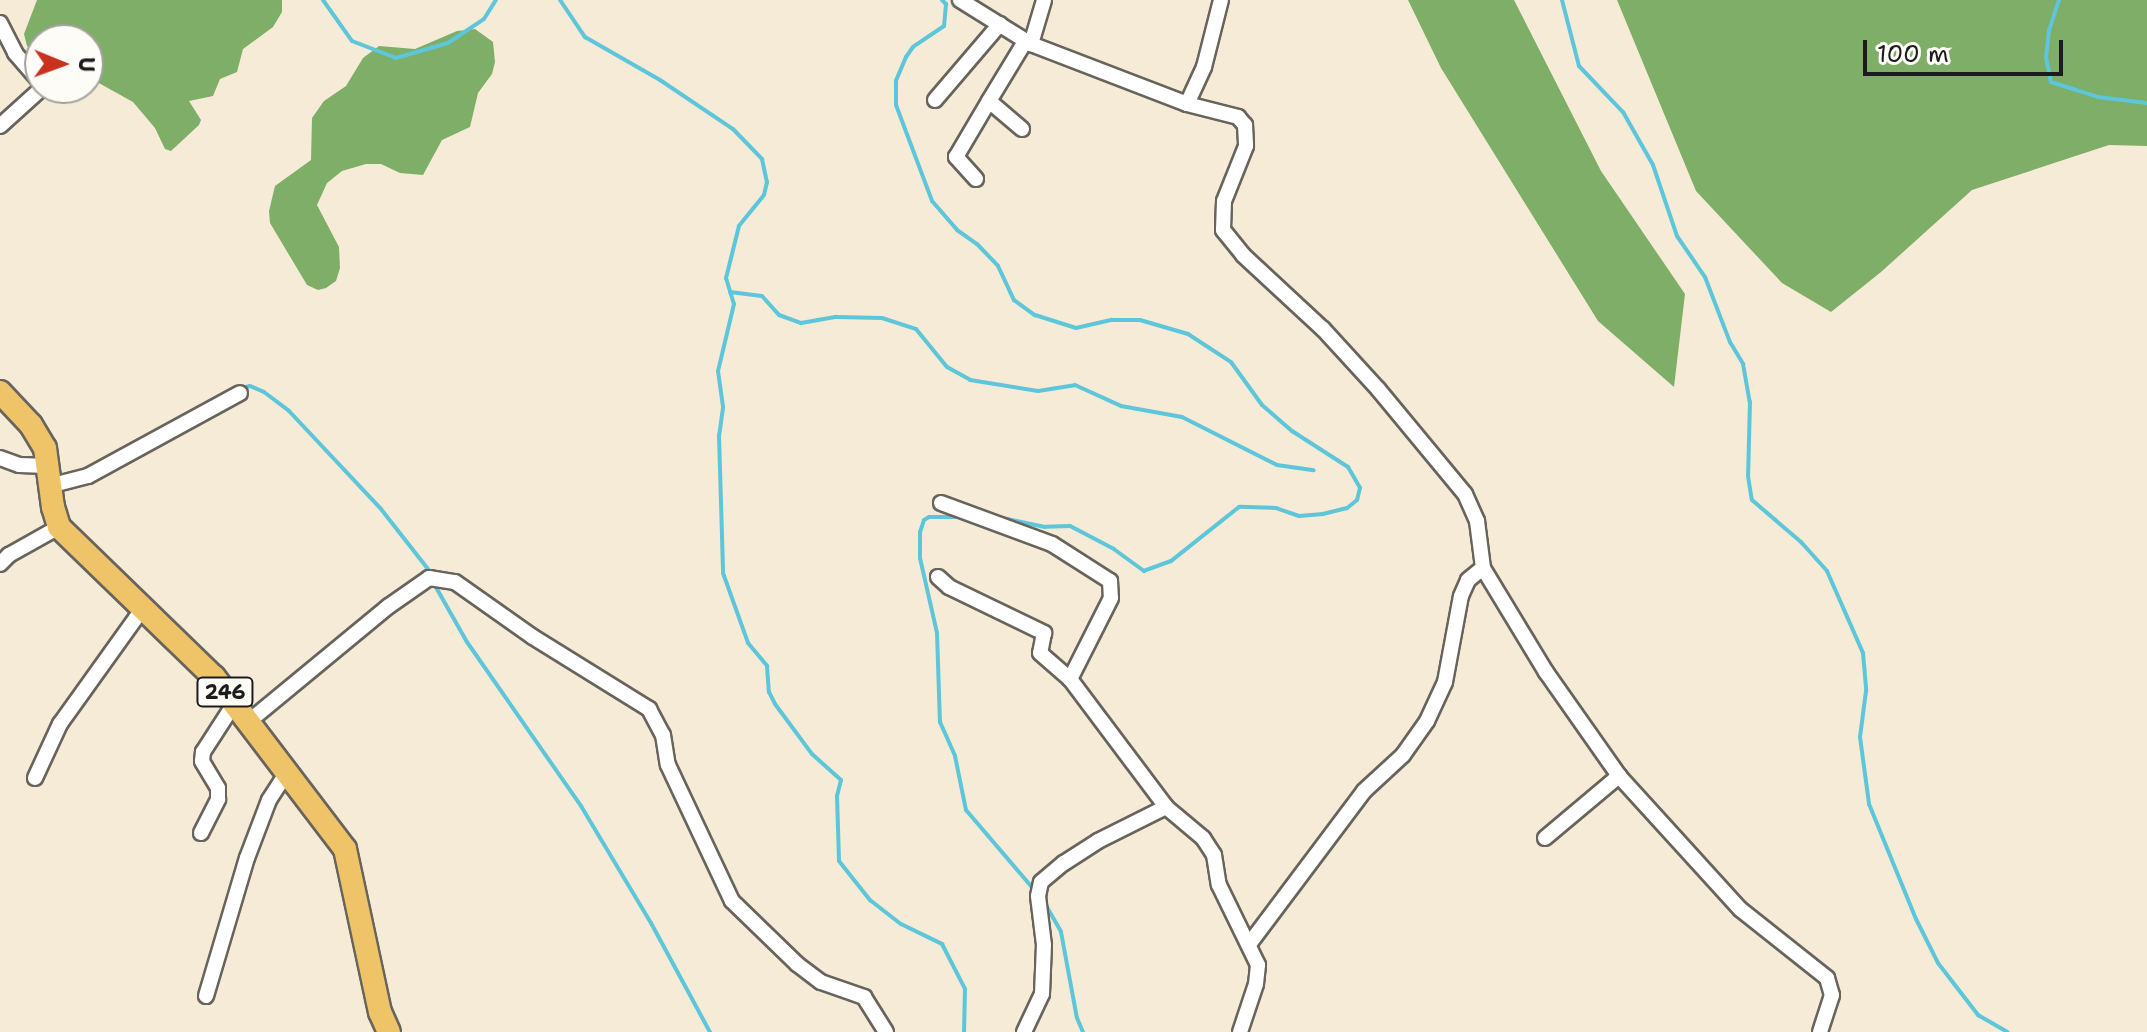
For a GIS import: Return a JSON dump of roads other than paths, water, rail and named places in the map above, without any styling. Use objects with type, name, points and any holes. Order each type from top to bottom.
[{"type":"main road","name":"246","points":[[0,392],[31,425],[45,448],[59,527],[83,554],[214,677],[247,723],[288,771],[349,859],[380,1012],[389,1032]]},
{"type":"street","points":[[960,0],[1028,42],[1187,104],[1238,117],[1245,125],[1242,159],[1224,201],[1223,230],[1243,255],[1323,329],[1378,389],[1465,494],[1477,521],[1483,568],[1546,672],[1619,776],[1740,909],[1827,978],[1832,995],[1820,1032]]},
{"type":"street","points":[[976,179],[956,157],[1028,42],[1044,0]]},
{"type":"street","points":[[1187,104],[1204,67],[1221,0]]},
{"type":"street","points":[[0,23],[15,53],[24,63]]},
{"type":"street","points":[[935,100],[1000,24]]},
{"type":"street","points":[[989,101],[1022,129]]},
{"type":"street","points":[[0,126],[24,104]]},
{"type":"street","points":[[0,458],[49,476],[88,476],[240,393]]},
{"type":"street","points":[[941,503],[1052,544],[1110,581],[1111,598],[1070,679]]},
{"type":"street","points":[[0,564],[15,551],[59,527]]},
{"type":"street","points":[[0,543],[15,551]]},
{"type":"street","points":[[1250,943],[1364,791],[1403,755],[1427,721],[1448,669],[1461,596],[1468,580],[1483,568]]},
{"type":"street","points":[[938,577],[949,587],[1038,628],[1044,635],[1040,653],[1070,679],[1166,807],[1210,848],[1217,862],[1219,885],[1250,943],[1258,972],[1240,1032]]},
{"type":"street","points":[[247,723],[389,606],[429,578],[455,582],[533,637],[649,709],[663,735],[674,779],[732,901],[797,964],[821,982],[864,997],[886,1032]]},
{"type":"street","points":[[35,778],[60,724],[143,608]]},
{"type":"street","points":[[201,833],[218,799],[218,788],[202,761],[203,752],[234,704]]},
{"type":"street","points":[[206,996],[247,858],[269,800],[288,771]]},
{"type":"street","points":[[1545,838],[1619,776]]},
{"type":"street","points":[[1024,1032],[1042,994],[1044,945],[1038,896],[1044,877],[1098,841],[1166,807]]},
{"type":"waterway","points":[[323,0],[352,41],[396,58],[448,43],[484,19],[496,0]]},
{"type":"waterway","points":[[560,0],[585,37],[660,80],[733,129],[762,159],[767,182],[764,195],[739,226],[726,278],[734,304],[718,371],[723,408],[719,435],[723,573],[748,643],[767,666],[769,692],[775,704],[812,754],[841,780],[837,796],[839,861],[870,900],[901,924],[942,944],[965,989],[964,1032]]},
{"type":"waterway","points":[[942,0],[946,4],[944,26],[913,47],[906,57],[896,81],[896,105],[932,201],[957,230],[977,244],[998,266],[1014,300],[1035,315],[1076,328],[1112,320],[1140,320],[1188,334],[1231,362],[1262,405],[1292,431],[1348,467],[1360,488],[1357,500],[1347,508],[1323,514],[1299,516],[1276,508],[1239,507],[1171,561],[1144,571],[1114,549],[1070,526],[1045,527],[993,516]]},
{"type":"waterway","points":[[1562,0],[1579,66],[1623,112],[1653,165],[1677,236],[1705,277],[1730,342],[1743,364],[1750,402],[1748,476],[1752,500],[1801,542],[1827,571],[1863,653],[1866,691],[1860,737],[1869,804],[1916,919],[1938,963],[1978,1015],[2007,1032]]},
{"type":"waterway","points":[[2059,0],[2049,30],[2046,57],[2051,82],[2098,97],[2147,103]]},
{"type":"waterway","points":[[730,292],[762,296],[779,315],[801,323],[836,317],[882,318],[916,329],[947,367],[970,380],[1038,391],[1075,385],[1121,406],[1182,417],[1277,465],[1314,470]]},
{"type":"waterway","points":[[242,388],[250,386],[264,392],[289,411],[381,509],[431,573]]},
{"type":"waterway","points":[[964,517],[929,517],[924,520],[920,532],[920,558],[937,633],[940,722],[955,756],[966,810],[1036,892]]},
{"type":"waterway","points":[[433,582],[467,642],[581,806],[651,923],[710,1032]]},
{"type":"waterway","points":[[1044,902],[1061,932],[1077,1018],[1083,1032]]}]
